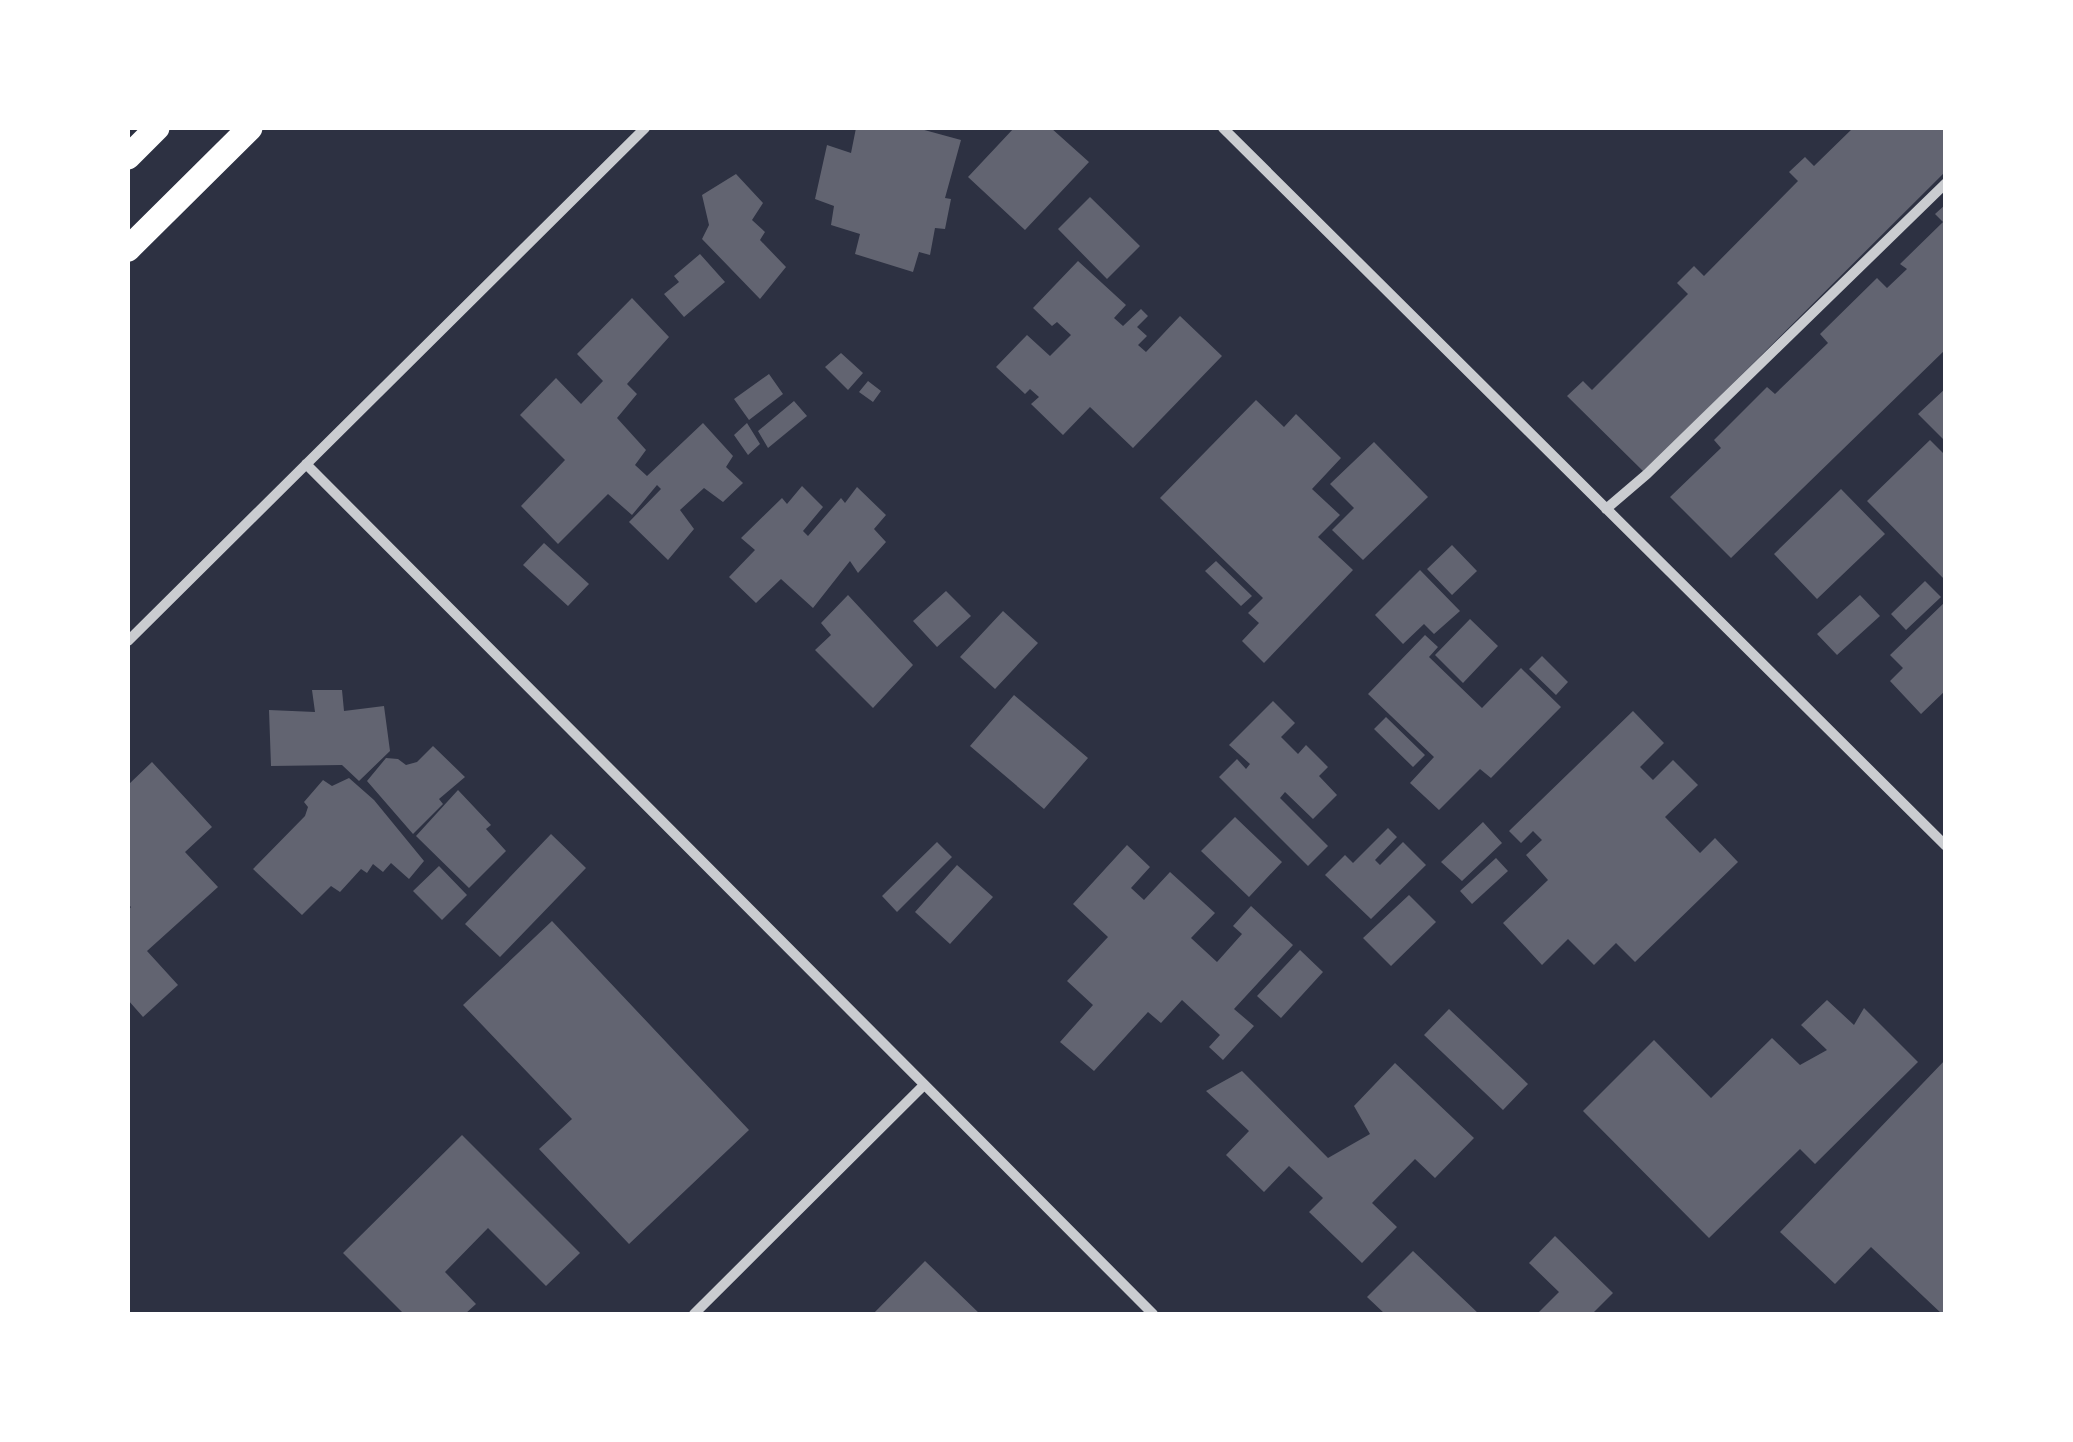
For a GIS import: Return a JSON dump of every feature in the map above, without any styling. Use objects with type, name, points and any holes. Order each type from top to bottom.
[{"type":"main road","points":[[128,157],[157,128]]},
{"type":"main road","points":[[128,249],[250,128]]},
{"type":"street","points":[[128,641],[645,128]]},
{"type":"street","points":[[1223,128],[1946,846]]},
{"type":"street","points":[[1606,509],[1647,474],[1946,183]]},
{"type":"street","points":[[306,464],[1153,1314]]},
{"type":"street","points":[[694,1314],[924,1086]]},
{"type":"building","points":[[856,128],[917,128],[961,140],[945,198],[951,199],[945,229],[935,228],[930,255],[919,252],[913,272],[855,254],[860,234],[831,225],[834,206],[815,199],[827,145],[851,153]]},
{"type":"building","points":[[1014,128],[1051,128],[1089,162],[1025,230],[968,177]]},
{"type":"building","points":[[1853,128],[1946,128],[1946,171],[1644,472],[1567,396],[1583,381],[1592,390],[1688,294],[1677,283],[1694,266],[1704,276],[1798,181],[1789,172],[1805,157],[1814,166]]},
{"type":"building","points":[[736,174],[763,203],[752,220],[765,232],[760,240],[786,267],[760,299],[702,239],[709,225],[702,195]]},
{"type":"building","points":[[1090,197],[1140,246],[1107,279],[1058,229]]},
{"type":"building","points":[[1946,204],[1946,349],[1731,558],[1670,497],[1721,448],[1714,440],[1767,387],[1775,394],[1828,343],[1820,334],[1877,278],[1887,288],[1907,269],[1900,264],[1943,222],[1935,214]]},
{"type":"building","points":[[700,254],[725,282],[684,317],[664,294],[679,282],[674,276]]},
{"type":"building","points":[[1078,261],[1126,305],[1114,318],[1123,326],[1141,309],[1148,316],[1137,327],[1147,336],[1138,345],[1146,352],[1180,316],[1222,356],[1133,448],[1090,407],[1063,435],[1031,404],[1039,397],[1030,389],[1025,394],[996,367],[1027,335],[1050,356],[1071,335],[1057,322],[1052,326],[1033,308]]},
{"type":"building","points":[[632,298],[669,337],[627,384],[637,394],[617,418],[646,450],[635,465],[647,476],[703,423],[733,456],[726,467],[743,483],[723,502],[704,488],[680,510],[694,529],[668,560],[629,522],[661,489],[657,485],[632,515],[608,494],[558,544],[521,506],[565,460],[520,415],[556,378],[581,404],[603,381],[577,354]]},
{"type":"building","points":[[841,353],[863,373],[848,390],[825,367]]},
{"type":"building","points":[[769,374],[783,394],[749,420],[734,399]]},
{"type":"building","points":[[868,381],[881,391],[873,402],[859,392]]},
{"type":"building","points":[[1946,388],[1946,442],[1918,414]]},
{"type":"building","points":[[1256,400],[1284,427],[1296,414],[1341,458],[1312,489],[1340,515],[1318,537],[1353,570],[1264,663],[1242,641],[1259,623],[1248,613],[1263,598],[1160,498]]},
{"type":"building","points":[[794,401],[807,416],[768,448],[758,431]]},
{"type":"building","points":[[747,423],[760,444],[748,455],[734,435]]},
{"type":"building","points":[[1930,440],[1946,456],[1946,581],[1867,501]]},
{"type":"building","points":[[1374,442],[1428,497],[1363,560],[1332,530],[1354,508],[1330,484]]},
{"type":"building","points":[[802,486],[823,507],[803,531],[808,536],[841,498],[845,503],[857,487],[886,515],[874,529],[886,542],[858,573],[850,561],[813,608],[781,579],[756,603],[729,577],[755,550],[741,538],[782,498],[787,504]]},
{"type":"building","points":[[1841,489],[1885,534],[1817,599],[1774,554]]},
{"type":"building","points":[[544,543],[589,584],[568,606],[523,565]]},
{"type":"building","points":[[1452,545],[1477,571],[1452,595],[1427,569]]},
{"type":"building","points":[[1216,561],[1252,596],[1241,606],[1205,571]]},
{"type":"building","points":[[1420,570],[1460,611],[1434,634],[1424,624],[1403,644],[1375,615]]},
{"type":"building","points":[[1925,581],[1941,597],[1906,630],[1891,614]]},
{"type":"building","points":[[946,591],[971,616],[937,647],[913,621]]},
{"type":"building","points":[[848,595],[913,665],[873,708],[815,650],[831,635],[821,623]]},
{"type":"building","points":[[1860,595],[1880,616],[1837,655],[1817,634]]},
{"type":"building","points":[[1946,601],[1946,690],[1921,714],[1890,681],[1903,668],[1890,655]]},
{"type":"building","points":[[1003,611],[1038,643],[995,689],[960,657]]},
{"type":"building","points":[[1470,619],[1498,646],[1463,683],[1435,655]]},
{"type":"building","points":[[1425,635],[1438,647],[1429,657],[1482,708],[1521,668],[1561,707],[1491,778],[1480,769],[1439,810],[1410,783],[1434,757],[1368,694]]},
{"type":"building","points":[[1542,656],[1568,682],[1556,695],[1529,669]]},
{"type":"building","points":[[312,690],[342,690],[344,711],[384,706],[390,751],[359,781],[342,765],[271,766],[269,710],[315,712]]},
{"type":"building","points":[[1014,695],[1088,758],[1044,809],[970,746]]},
{"type":"building","points":[[1273,701],[1295,723],[1281,737],[1298,754],[1306,745],[1328,767],[1319,776],[1337,795],[1313,819],[1285,792],[1280,798],[1328,846],[1308,866],[1219,777],[1237,759],[1246,769],[1250,764],[1229,745]]},
{"type":"building","points":[[1633,711],[1664,743],[1640,767],[1653,780],[1673,760],[1698,785],[1665,817],[1700,853],[1715,838],[1738,862],[1635,962],[1616,943],[1594,965],[1568,939],[1542,965],[1503,923],[1548,880],[1526,855],[1542,840],[1533,831],[1521,843],[1509,831]]},
{"type":"building","points":[[1386,717],[1425,755],[1413,767],[1374,729]]},
{"type":"building","points":[[433,746],[465,777],[439,799],[443,804],[413,834],[367,781],[386,758],[398,759],[406,765],[417,762]]},
{"type":"building","points":[[152,762],[212,827],[185,852],[218,887],[147,951],[178,985],[143,1017],[128,1000],[128,785]]},
{"type":"building","points":[[349,778],[374,800],[424,861],[409,879],[391,863],[383,872],[373,864],[367,873],[361,869],[340,892],[331,886],[302,915],[253,869],[305,816],[308,807],[304,802],[323,780],[332,786]]},
{"type":"building","points":[[458,790],[491,825],[486,829],[506,851],[469,888],[416,836]]},
{"type":"building","points":[[1235,817],[1282,862],[1249,897],[1201,851]]},
{"type":"building","points":[[1483,822],[1502,843],[1462,881],[1441,862]]},
{"type":"building","points":[[1388,828],[1397,837],[1375,860],[1380,865],[1403,842],[1426,865],[1371,919],[1325,875],[1345,855],[1353,863]]},
{"type":"building","points":[[551,834],[586,868],[500,957],[465,924]]},
{"type":"building","points":[[937,842],[952,857],[897,912],[882,896]]},
{"type":"building","points":[[1127,845],[1150,867],[1131,888],[1144,900],[1170,872],[1215,913],[1191,938],[1217,962],[1242,934],[1233,926],[1251,906],[1293,945],[1234,1009],[1254,1026],[1223,1060],[1209,1047],[1220,1035],[1182,1000],[1161,1023],[1148,1012],[1094,1071],[1060,1042],[1093,1005],[1067,981],[1108,937],[1073,904]]},
{"type":"building","points":[[1496,858],[1508,871],[1472,904],[1460,891]]},
{"type":"building","points":[[957,865],[993,897],[950,944],[915,912]]},
{"type":"building","points":[[439,866],[467,895],[442,920],[413,891]]},
{"type":"building","points":[[1409,895],[1436,922],[1391,966],[1363,938]]},
{"type":"building","points":[[552,921],[749,1130],[629,1244],[539,1149],[572,1119],[463,1005]]},
{"type":"building","points":[[1300,950],[1323,972],[1281,1018],[1257,996]]},
{"type":"building","points":[[1827,1000],[1854,1025],[1864,1008],[1918,1062],[1815,1164],[1800,1149],[1709,1238],[1583,1111],[1654,1040],[1711,1098],[1772,1038],[1800,1065],[1827,1050],[1801,1025]]},
{"type":"building","points":[[1449,1009],[1528,1084],[1503,1110],[1424,1035]]},
{"type":"building","points":[[1946,1059],[1946,1310],[1942,1314],[1871,1247],[1835,1284],[1780,1232]]},
{"type":"building","points":[[1395,1063],[1474,1138],[1435,1178],[1415,1159],[1372,1203],[1397,1227],[1362,1263],[1309,1212],[1323,1198],[1289,1166],[1264,1192],[1226,1155],[1249,1131],[1206,1091],[1242,1071],[1328,1158],[1370,1134],[1354,1106]]},
{"type":"building","points":[[462,1135],[580,1253],[546,1286],[488,1228],[445,1272],[476,1304],[465,1314],[404,1314],[343,1253]]},
{"type":"building","points":[[1555,1236],[1613,1293],[1592,1314],[1537,1314],[1559,1292],[1529,1263]]},
{"type":"building","points":[[1413,1251],[1479,1314],[1385,1314],[1367,1297]]},
{"type":"building","points":[[925,1261],[980,1314],[873,1314]]}]
